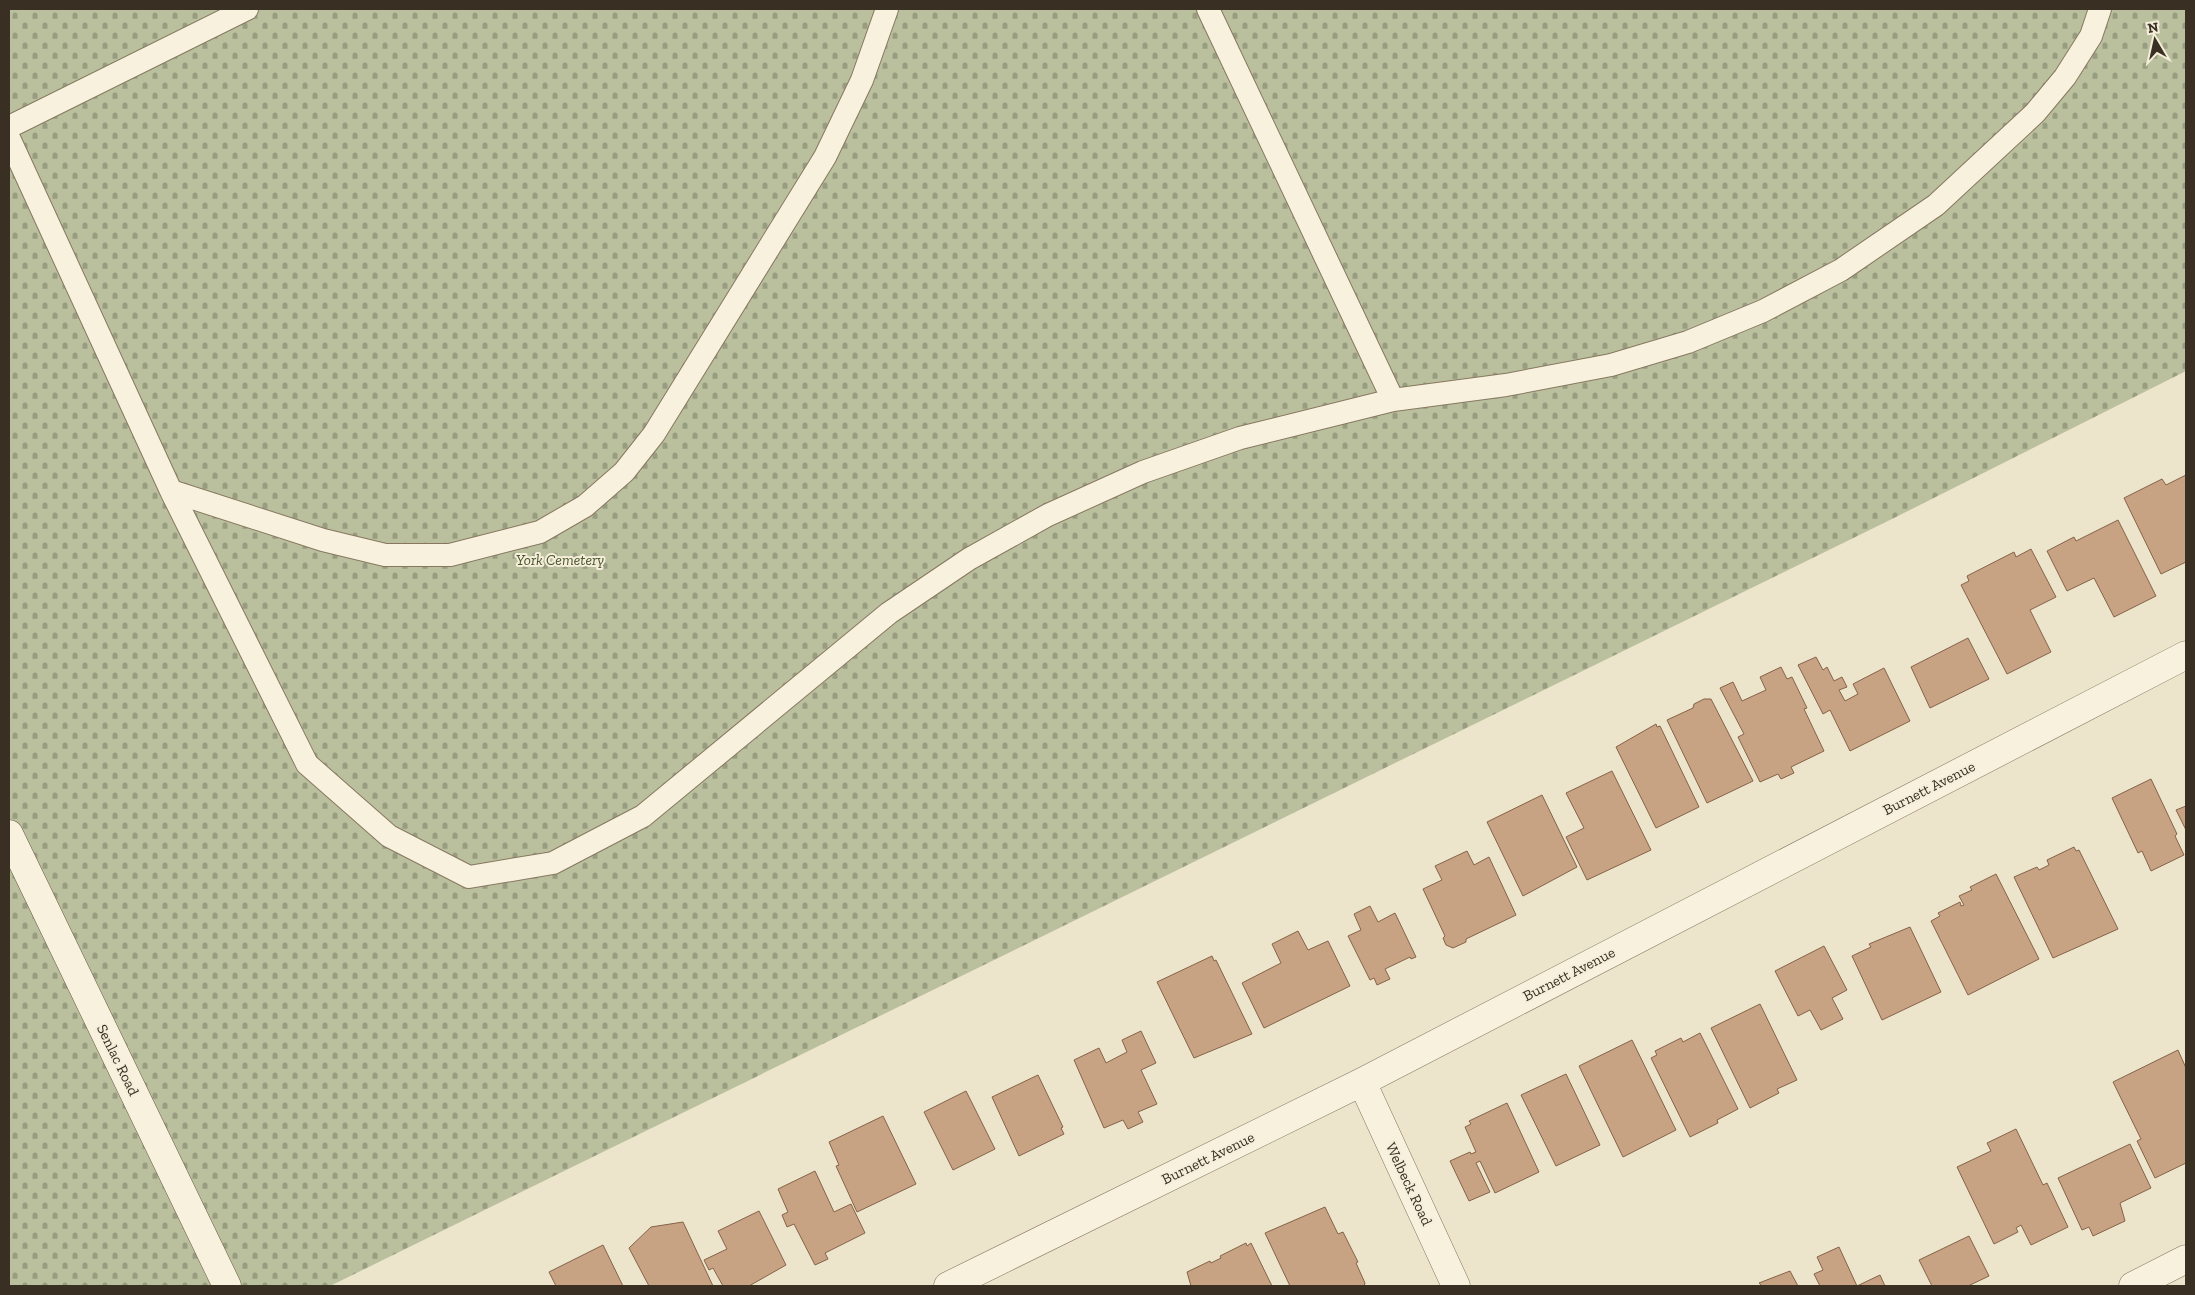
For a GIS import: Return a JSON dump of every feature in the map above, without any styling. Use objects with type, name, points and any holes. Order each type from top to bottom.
[{"type":"street","name":"Burnett Avenue","points":[[948,1286],[1362,1082],[2186,655]]},
{"type":"street","name":"Senlac Road","points":[[9,834],[227,1286]]},
{"type":"street","name":"Welbeck Road","points":[[1362,1082],[1456,1286]]},
{"type":"street","points":[[2133,1286],[2186,1258]]},
{"type":"lane","points":[[9,126],[247,9]]},
{"type":"lane","points":[[171,491],[323,540],[385,555],[450,555],[496,545],[540,532],[585,506],[624,472],[654,434],[825,157],[862,80],[887,9]]},
{"type":"lane","points":[[1208,9],[1393,400]]},
{"type":"lane","points":[[9,138],[171,491],[308,764],[389,836],[469,877],[553,863],[643,816],[888,613],[969,558],[1048,515],[1144,472],[1240,438],[1393,400],[1506,385],[1611,365],[1688,342],[1764,311],[1841,270],[1936,204],[2036,113],[2065,77],[2091,36],[2100,9]]},
{"type":"green space","name":"York Cemetery","points":[[9,9],[2186,9],[2186,371],[1898,516],[330,1286],[9,1286]]},
{"type":"building","points":[[2186,475],[2186,562],[2161,574],[2124,498],[2162,479],[2166,485]]},
{"type":"building","points":[[2118,520],[2156,596],[2114,617],[2094,578],[2067,591],[2047,551],[2074,537],[2076,541]]},
{"type":"building","points":[[2031,549],[2056,597],[2030,610],[2051,652],[2007,674],[1961,585],[1969,581],[1967,576],[2014,552],[2016,557]]},
{"type":"building","points":[[1968,638],[1989,679],[1930,708],[1911,667]]},
{"type":"building","points":[[1816,657],[1823,670],[1827,667],[1834,681],[1842,677],[1847,687],[1839,690],[1845,701],[1858,694],[1853,684],[1884,668],[1910,721],[1850,751],[1830,710],[1823,714],[1798,665]]},
{"type":"building","points":[[1781,667],[1787,679],[1792,677],[1807,708],[1804,709],[1824,751],[1791,767],[1794,773],[1781,779],[1778,774],[1760,782],[1738,737],[1744,734],[1720,688],[1733,682],[1742,701],[1766,690],[1760,677]]},
{"type":"building","points":[[1704,699],[1711,699],[1753,781],[1707,803],[1667,720],[1693,708],[1694,704]]},
{"type":"building","points":[[1656,724],[1657,727],[1660,726],[1699,807],[1656,828],[1616,747]]},
{"type":"building","points":[[1612,771],[1651,850],[1587,880],[1566,837],[1584,828],[1566,793]]},
{"type":"building","points":[[2151,779],[2177,834],[2175,836],[2184,855],[2151,871],[2142,851],[2138,853],[2112,798]]},
{"type":"building","points":[[1542,795],[1577,867],[1523,896],[1487,822]]},
{"type":"building","points":[[2186,806],[2186,830],[2176,810]]},
{"type":"building","points":[[2074,847],[2076,851],[2079,850],[2118,929],[2053,958],[2014,877],[2037,867],[2039,870],[2049,865],[2047,860]]},
{"type":"building","points":[[1467,851],[1474,865],[1489,857],[1516,915],[1466,939],[1466,942],[1453,948],[1446,945],[1443,938],[1445,936],[1423,889],[1442,880],[1435,866]]},
{"type":"building","points":[[1996,874],[2039,959],[1968,995],[1931,921],[1940,916],[1938,913],[1960,902],[1961,906],[1964,905],[1959,896],[1972,890],[1970,887]]},
{"type":"building","points":[[1370,906],[1378,922],[1395,913],[1416,957],[1411,959],[1410,957],[1385,969],[1390,979],[1377,985],[1374,978],[1370,980],[1348,936],[1361,930],[1354,914]]},
{"type":"building","points":[[1910,927],[1941,992],[1882,1020],[1852,956],[1871,947],[1869,944]]},
{"type":"building","points":[[1298,931],[1308,950],[1328,941],[1350,986],[1264,1028],[1242,983],[1281,963],[1272,944]]},
{"type":"building","points":[[1824,946],[1847,990],[1832,998],[1843,1019],[1821,1030],[1810,1010],[1798,1016],[1775,971]]},
{"type":"building","points":[[1212,956],[1214,961],[1216,960],[1252,1034],[1194,1058],[1157,982]]},
{"type":"building","points":[[1760,1004],[1797,1080],[1777,1089],[1779,1093],[1750,1108],[1711,1028]]},
{"type":"building","points":[[1141,1031],[1156,1063],[1141,1070],[1157,1104],[1138,1112],[1143,1122],[1128,1129],[1123,1120],[1104,1128],[1074,1060],[1099,1048],[1106,1063],[1127,1052],[1122,1040]]},
{"type":"building","points":[[1700,1033],[1738,1109],[1717,1120],[1718,1123],[1690,1137],[1651,1058],[1657,1055],[1655,1051],[1681,1038],[1683,1042]]},
{"type":"building","points":[[1632,1040],[1676,1130],[1623,1157],[1579,1066]]},
{"type":"building","points":[[2178,1050],[2186,1068],[2186,1163],[2155,1178],[2137,1141],[2141,1139],[2113,1082]]},
{"type":"building","points":[[1566,1074],[1600,1145],[1556,1166],[1521,1095]]},
{"type":"building","points":[[1038,1075],[1063,1127],[1061,1128],[1064,1134],[1019,1156],[992,1097]]},
{"type":"building","points":[[966,1091],[995,1149],[953,1170],[924,1112]]},
{"type":"building","points":[[1507,1103],[1539,1172],[1495,1193],[1480,1161],[1476,1163],[1490,1192],[1469,1201],[1450,1161],[1470,1152],[1471,1154],[1476,1152],[1465,1127],[1471,1124],[1469,1121]]},
{"type":"building","points":[[883,1116],[916,1184],[857,1212],[836,1166],[839,1165],[829,1142]]},
{"type":"building","points":[[2016,1129],[2043,1185],[2047,1183],[2068,1227],[2031,1245],[2021,1225],[2016,1228],[2018,1232],[1994,1244],[1957,1167],[1991,1151],[1987,1143]]},
{"type":"building","points":[[2130,1144],[2151,1188],[2120,1203],[2125,1221],[2093,1236],[2089,1227],[2082,1230],[2058,1178]]},
{"type":"building","points":[[815,1171],[834,1212],[851,1204],[865,1233],[825,1253],[828,1259],[815,1265],[794,1224],[787,1227],[782,1215],[788,1212],[778,1189]]},
{"type":"building","points":[[1325,1207],[1338,1234],[1343,1232],[1358,1262],[1356,1263],[1365,1283],[1364,1286],[1290,1286],[1265,1233]]},
{"type":"building","points":[[759,1211],[786,1265],[749,1286],[723,1286],[713,1268],[709,1270],[704,1260],[727,1249],[718,1231]]},
{"type":"building","points":[[683,1222],[713,1286],[649,1286],[629,1248],[651,1227]]},
{"type":"building","points":[[1969,1236],[1989,1276],[1968,1286],[1932,1286],[1919,1260]]},
{"type":"building","points":[[1246,1243],[1247,1246],[1251,1243],[1272,1286],[1191,1286],[1187,1272],[1210,1261],[1211,1263],[1221,1258],[1220,1256]]},
{"type":"building","points":[[603,1245],[623,1286],[556,1286],[549,1272]]},
{"type":"building","points":[[1839,1247],[1857,1286],[1820,1286],[1814,1274],[1823,1270],[1817,1257]]},
{"type":"building","points":[[1790,1271],[1798,1286],[1758,1286],[1761,1285],[1759,1283]]},
{"type":"building","points":[[1880,1275],[1885,1286],[1857,1286]]}]
